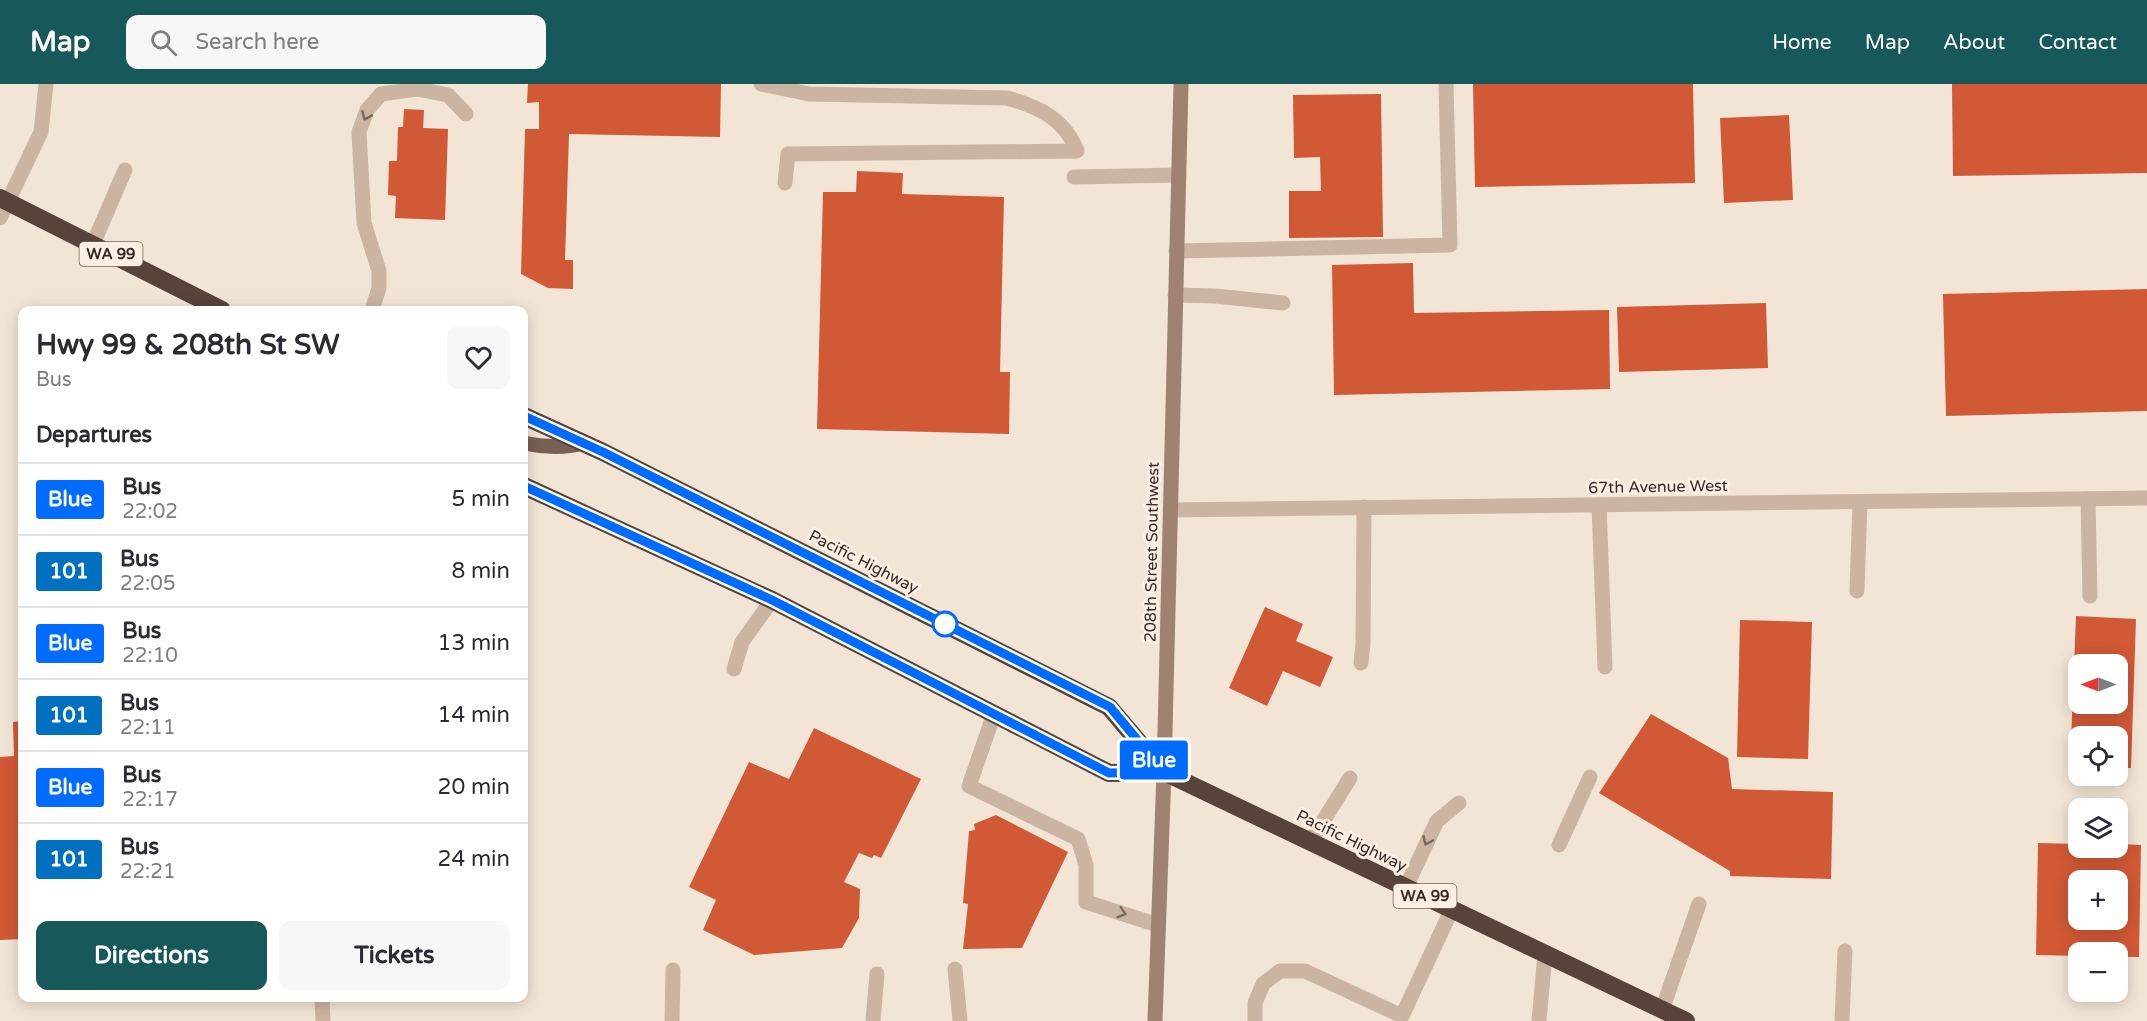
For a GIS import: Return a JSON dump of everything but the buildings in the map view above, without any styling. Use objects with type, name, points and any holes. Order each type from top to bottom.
[{"type":"highway","name":"WA 99","points":[[3,206],[93,244],[214,306]]},
{"type":"highway","name":"Pacific Highway","points":[[528,418],[584,443],[1110,707],[1164,772],[1686,1021]]},
{"type":"highway","name":"Pacific Highway","points":[[528,488],[772,600],[1109,773],[1164,772]]},
{"type":"main road","points":[[528,444],[573,446],[584,443]]},
{"type":"street","points":[[3,206],[41,132],[46,84]]},
{"type":"street","points":[[761,84],[808,94],[1007,98],[1034,105],[1057,121],[1071,136],[1077,151],[788,154],[785,183]]},
{"type":"street","name":"208th Street Southwest","points":[[1155,1021],[1164,772],[1181,84]]},
{"type":"street","points":[[1176,251],[1450,245],[1446,84]]},
{"type":"street","points":[[373,306],[379,288],[379,271],[364,223],[359,132],[367,110],[381,94],[417,88],[448,95],[466,114]]},
{"type":"street","points":[[93,244],[125,170]]},
{"type":"street","points":[[1074,177],[1179,175]]},
{"type":"street","points":[[1175,295],[1215,296],[1283,303]]},
{"type":"street","name":"67th Avenue West","points":[[1170,510],[2147,498]]},
{"type":"street","points":[[2088,499],[2090,596]]},
{"type":"street","points":[[1857,591],[1860,502]]},
{"type":"street","points":[[1599,505],[1605,667]]},
{"type":"street","points":[[1361,663],[1364,507]]},
{"type":"street","points":[[734,669],[742,642],[772,600]]},
{"type":"street","points":[[994,714],[969,786],[1078,839],[1086,864],[1086,902],[1158,925]]},
{"type":"street","points":[[1559,845],[1590,777]]},
{"type":"street","points":[[1310,842],[1350,778]]},
{"type":"street","points":[[1406,887],[1437,821],[1459,803]]},
{"type":"street","points":[[1662,1010],[1699,904]]},
{"type":"street","points":[[1255,1021],[1255,1003],[1263,984],[1280,971],[1305,971],[1401,1016],[1452,909]]},
{"type":"street","points":[[1842,1021],[1845,951]]},
{"type":"street","points":[[1539,1021],[1545,954]]},
{"type":"street","points":[[672,1021],[673,969]]},
{"type":"street","points":[[955,969],[960,1021]]},
{"type":"street","points":[[873,1021],[877,974]]},
{"type":"street","points":[[322,1002],[323,1021]]},
{"type":"bus line","name":"Blue","points":[[528,418],[603,452],[1110,707],[1164,772],[1109,773],[772,600],[528,488]]}]
